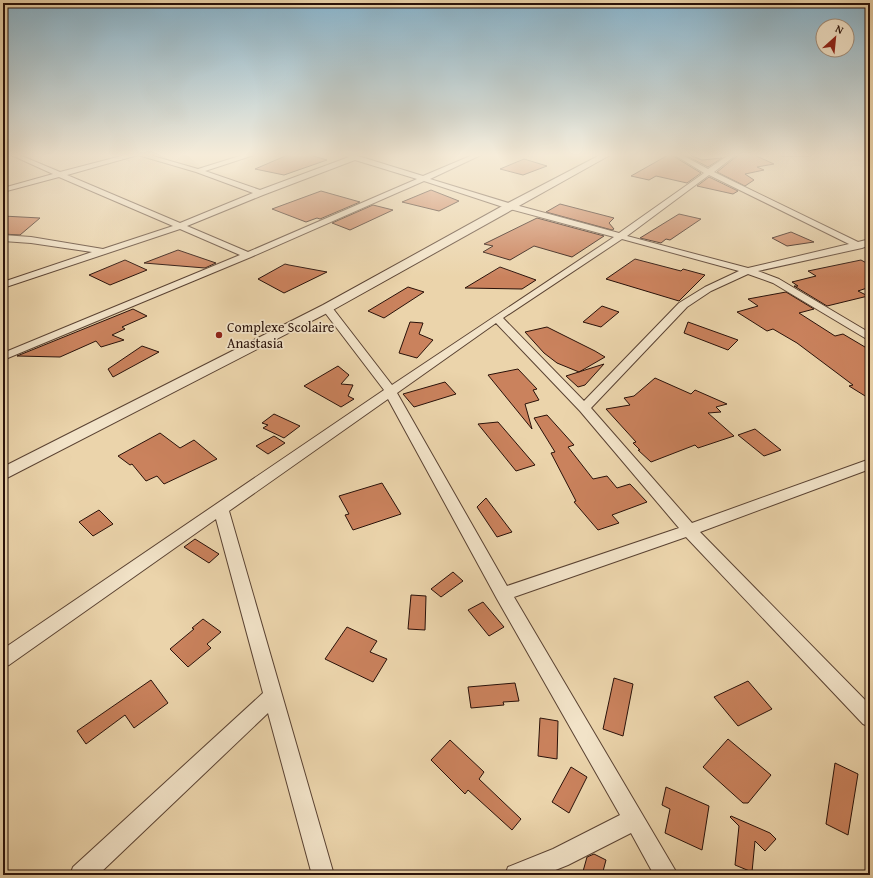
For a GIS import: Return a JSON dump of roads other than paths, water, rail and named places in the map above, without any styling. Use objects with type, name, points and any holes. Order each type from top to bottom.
[{"type":"street","points":[[106,195],[248,255]]},
{"type":"street","points":[[3,285],[178,226],[255,195]]},
{"type":"street","points":[[3,357],[248,255],[383,195]]},
{"type":"street","points":[[476,195],[509,206],[748,271],[776,281],[870,338]]},
{"type":"street","points":[[3,474],[327,308],[530,195]]},
{"type":"street","points":[[3,658],[390,391],[620,237],[677,195]]},
{"type":"street","points":[[755,195],[870,251]]},
{"type":"street","points":[[3,238],[31,240],[102,251]]},
{"type":"street","points":[[584,408],[683,305],[708,289],[748,271],[870,242]]},
{"type":"street","points":[[327,308],[390,391],[503,594],[667,875]]},
{"type":"street","points":[[497,318],[584,408],[689,530],[870,718]]},
{"type":"street","points":[[503,594],[689,530],[870,464]]},
{"type":"street","points":[[221,509],[323,875]]},
{"type":"street","points":[[81,875],[273,696]]},
{"type":"street","points":[[516,875],[560,856],[634,820]]},
{"type":"place","name":"Complexe Scolaire Anastasia","points":[[219,335]]}]
